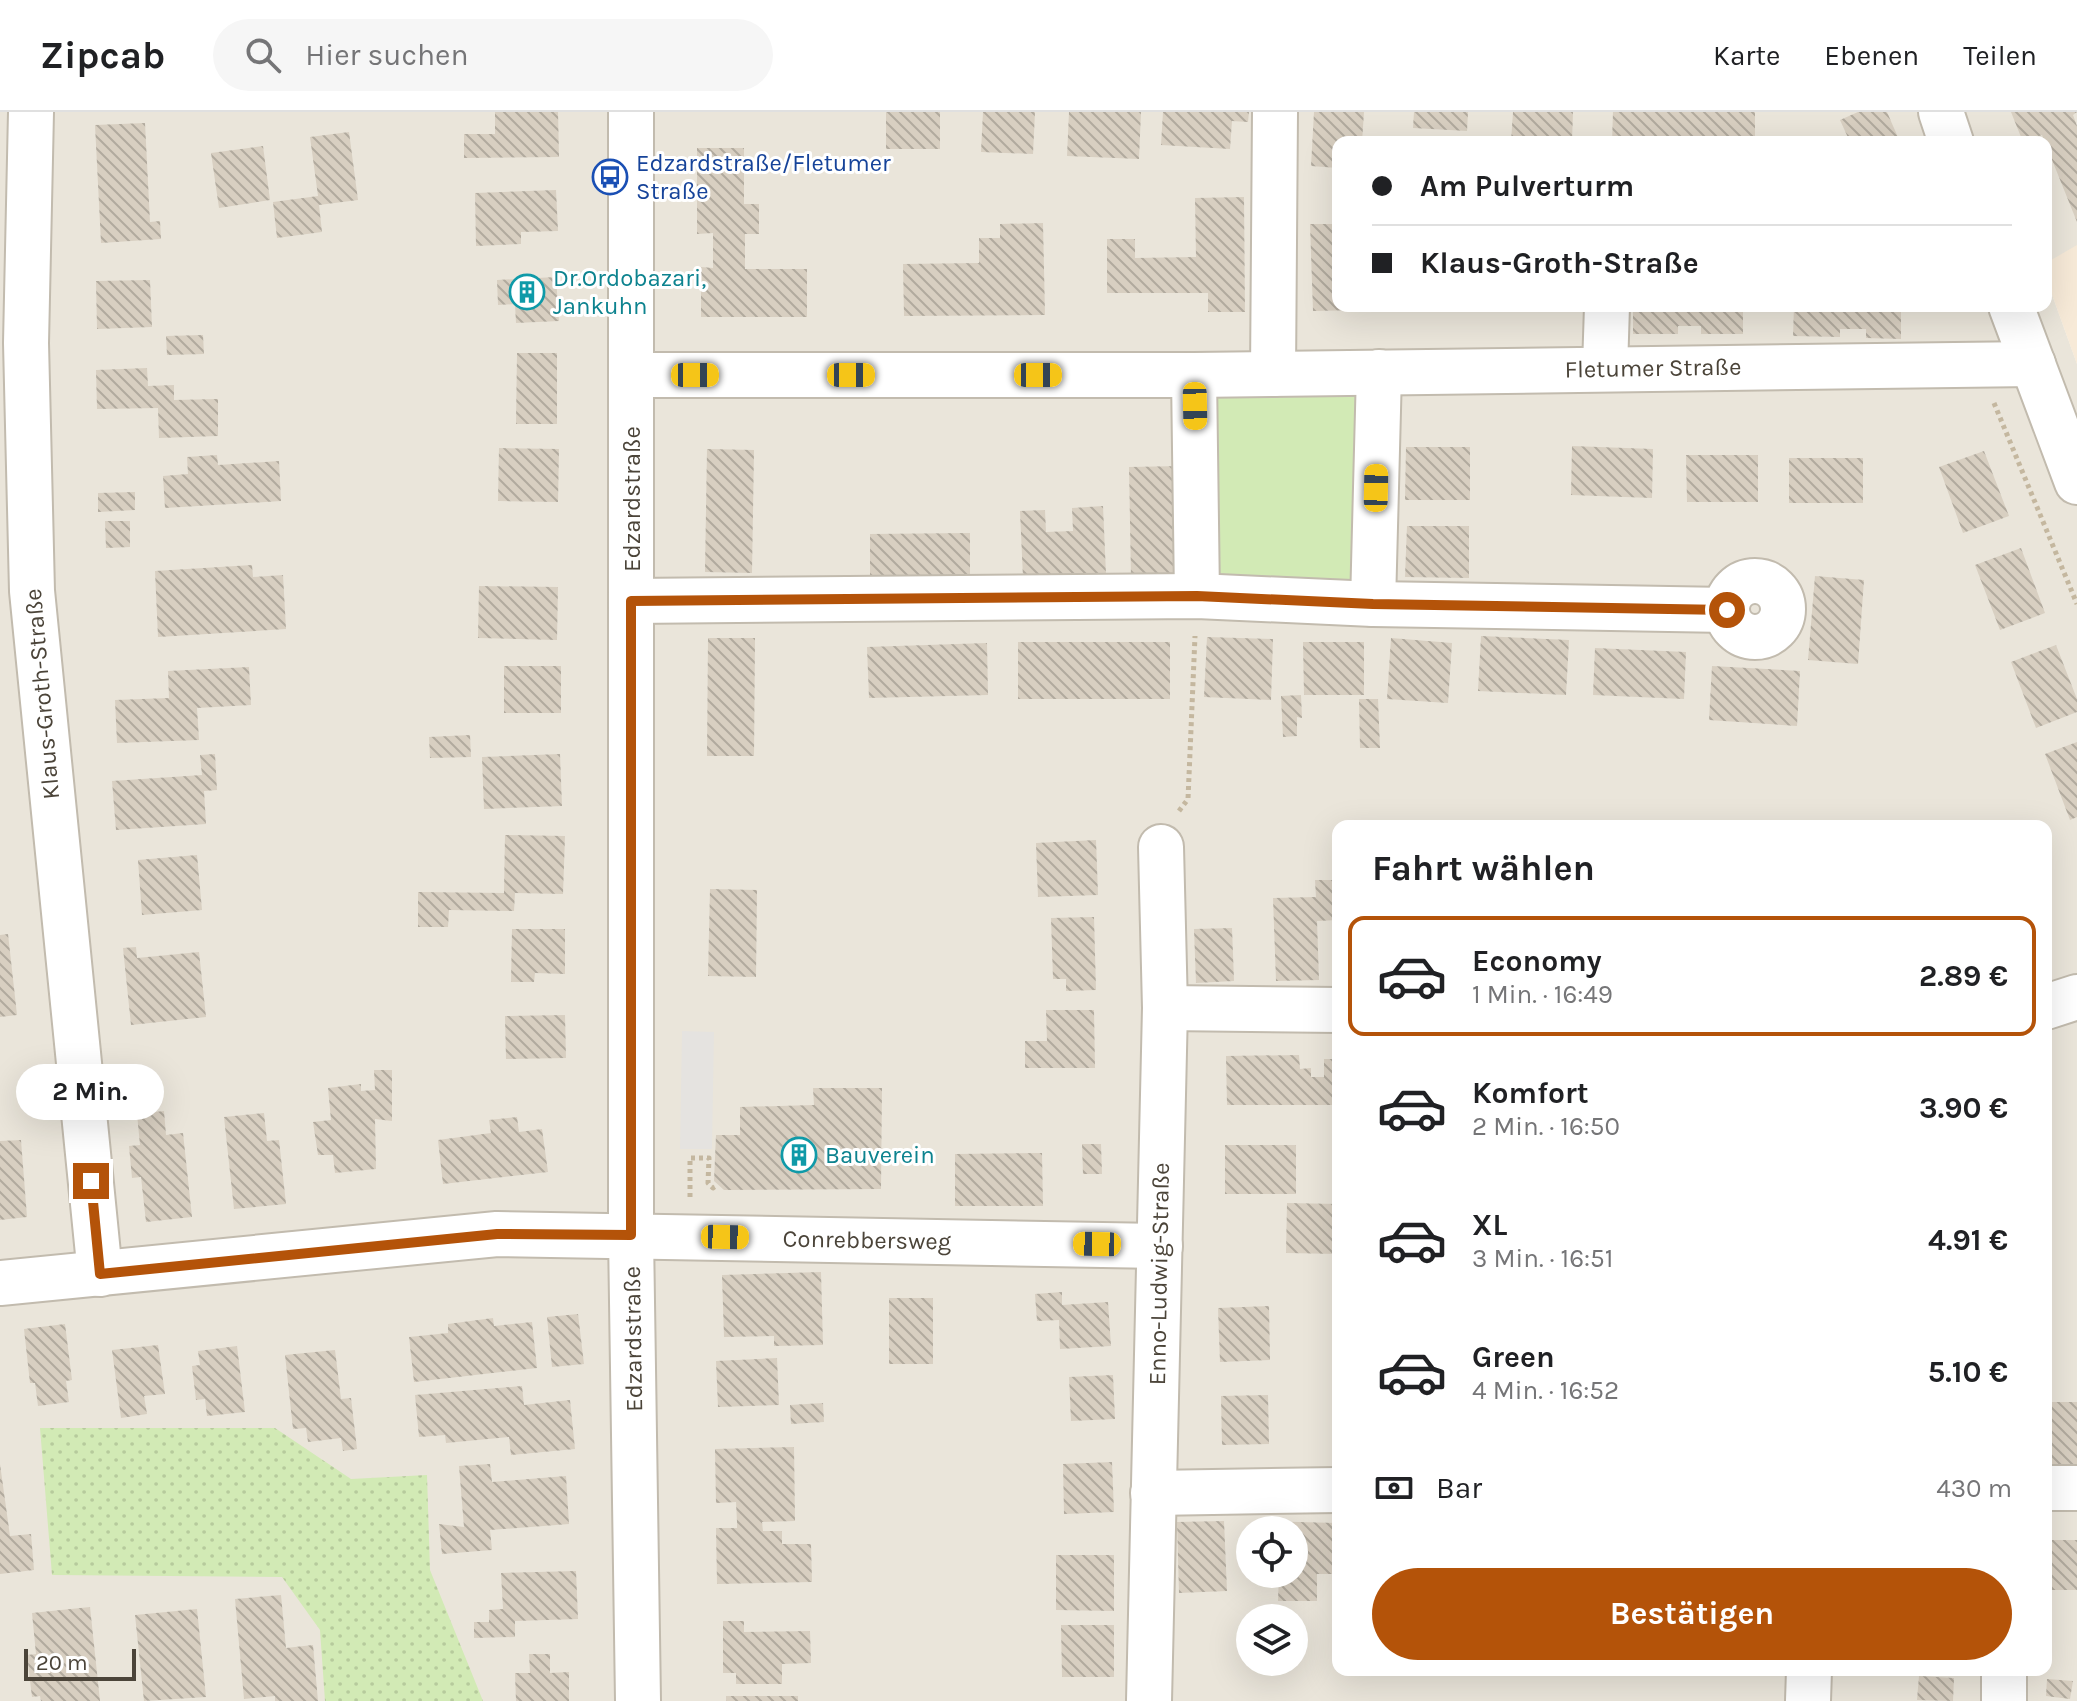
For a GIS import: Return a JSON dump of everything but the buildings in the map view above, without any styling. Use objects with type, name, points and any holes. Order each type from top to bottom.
[{"type":"street","name":"Klaus-Groth-Straße","points":[[31,112],[26,343],[32,591],[100,1274]]},
{"type":"street","name":"Edzardstraße","points":[[631,112],[631,1235],[638,1701]]},
{"type":"street","points":[[1273,374],[1275,112]]},
{"type":"street","points":[[1941,112],[1949,136]]},
{"type":"street","points":[[1605,368],[1607,312]]},
{"type":"street","points":[[2013,312],[2077,482]]},
{"type":"street","name":"Fletumer Straße","points":[[633,375],[1194,375],[2033,364]]},
{"type":"street","points":[[1373,604],[1379,372]]},
{"type":"street","points":[[1194,375],[1197,596]]},
{"type":"street","points":[[631,601],[1197,596],[1373,604],[1727,610]]},
{"type":"street","name":"Enno-Ludwig-Straße","points":[[1149,1701],[1165,1008],[1161,847]]},
{"type":"street","points":[[2052,1005],[2077,997]]},
{"type":"street","points":[[1165,1008],[1332,1010]]},
{"type":"street","name":"Conrebbersweg","points":[[0,1283],[497,1234],[1160,1246]]},
{"type":"street","points":[[2052,1488],[2077,1488]]},
{"type":"street","points":[[1153,1493],[1332,1490]]},
{"type":"street","points":[[1808,1701],[1809,1676]]},
{"type":"street","points":[[2004,1676],[2004,1701]]},
{"type":"path","points":[[1978,365],[2077,604]]},
{"type":"path","points":[[1161,847],[1168,828],[1188,799],[1197,596]]},
{"type":"path","points":[[690,1189],[690,1158],[709,1158],[708,1183],[715,1186],[708,1194]]},
{"type":"shaded area","points":[[0,112],[2077,112],[2077,249],[2052,262],[2052,136],[1332,136],[1332,312],[2052,312],[2052,295],[2077,364],[2077,1701],[0,1701]]},
{"type":"shaded area","points":[[2077,245],[2077,364],[2052,295],[2052,260]]},
{"type":"shaded area","points":[[682,1031],[714,1032],[712,1149],[680,1149]]},
{"type":"green space","points":[[1379,372],[1373,604],[1197,596],[1194,375]]},
{"type":"green space","points":[[40,1428],[275,1428],[351,1479],[427,1475],[430,1570],[483,1701],[325,1701],[320,1630],[282,1577],[52,1575]]},
{"type":"place","name":"Edzardstraße/Fletumer Straße","points":[[610,177]]},
{"type":"place","name":"Dr.Ordobazari, Jankuhn","points":[[527,292]]},
{"type":"place","name":"Bauverein","points":[[799,1155]]},
{"type":"route","points":[[91,1181],[100,1274],[497,1234],[631,1235],[631,601],[1197,596],[1373,604],[1727,610]]}]
